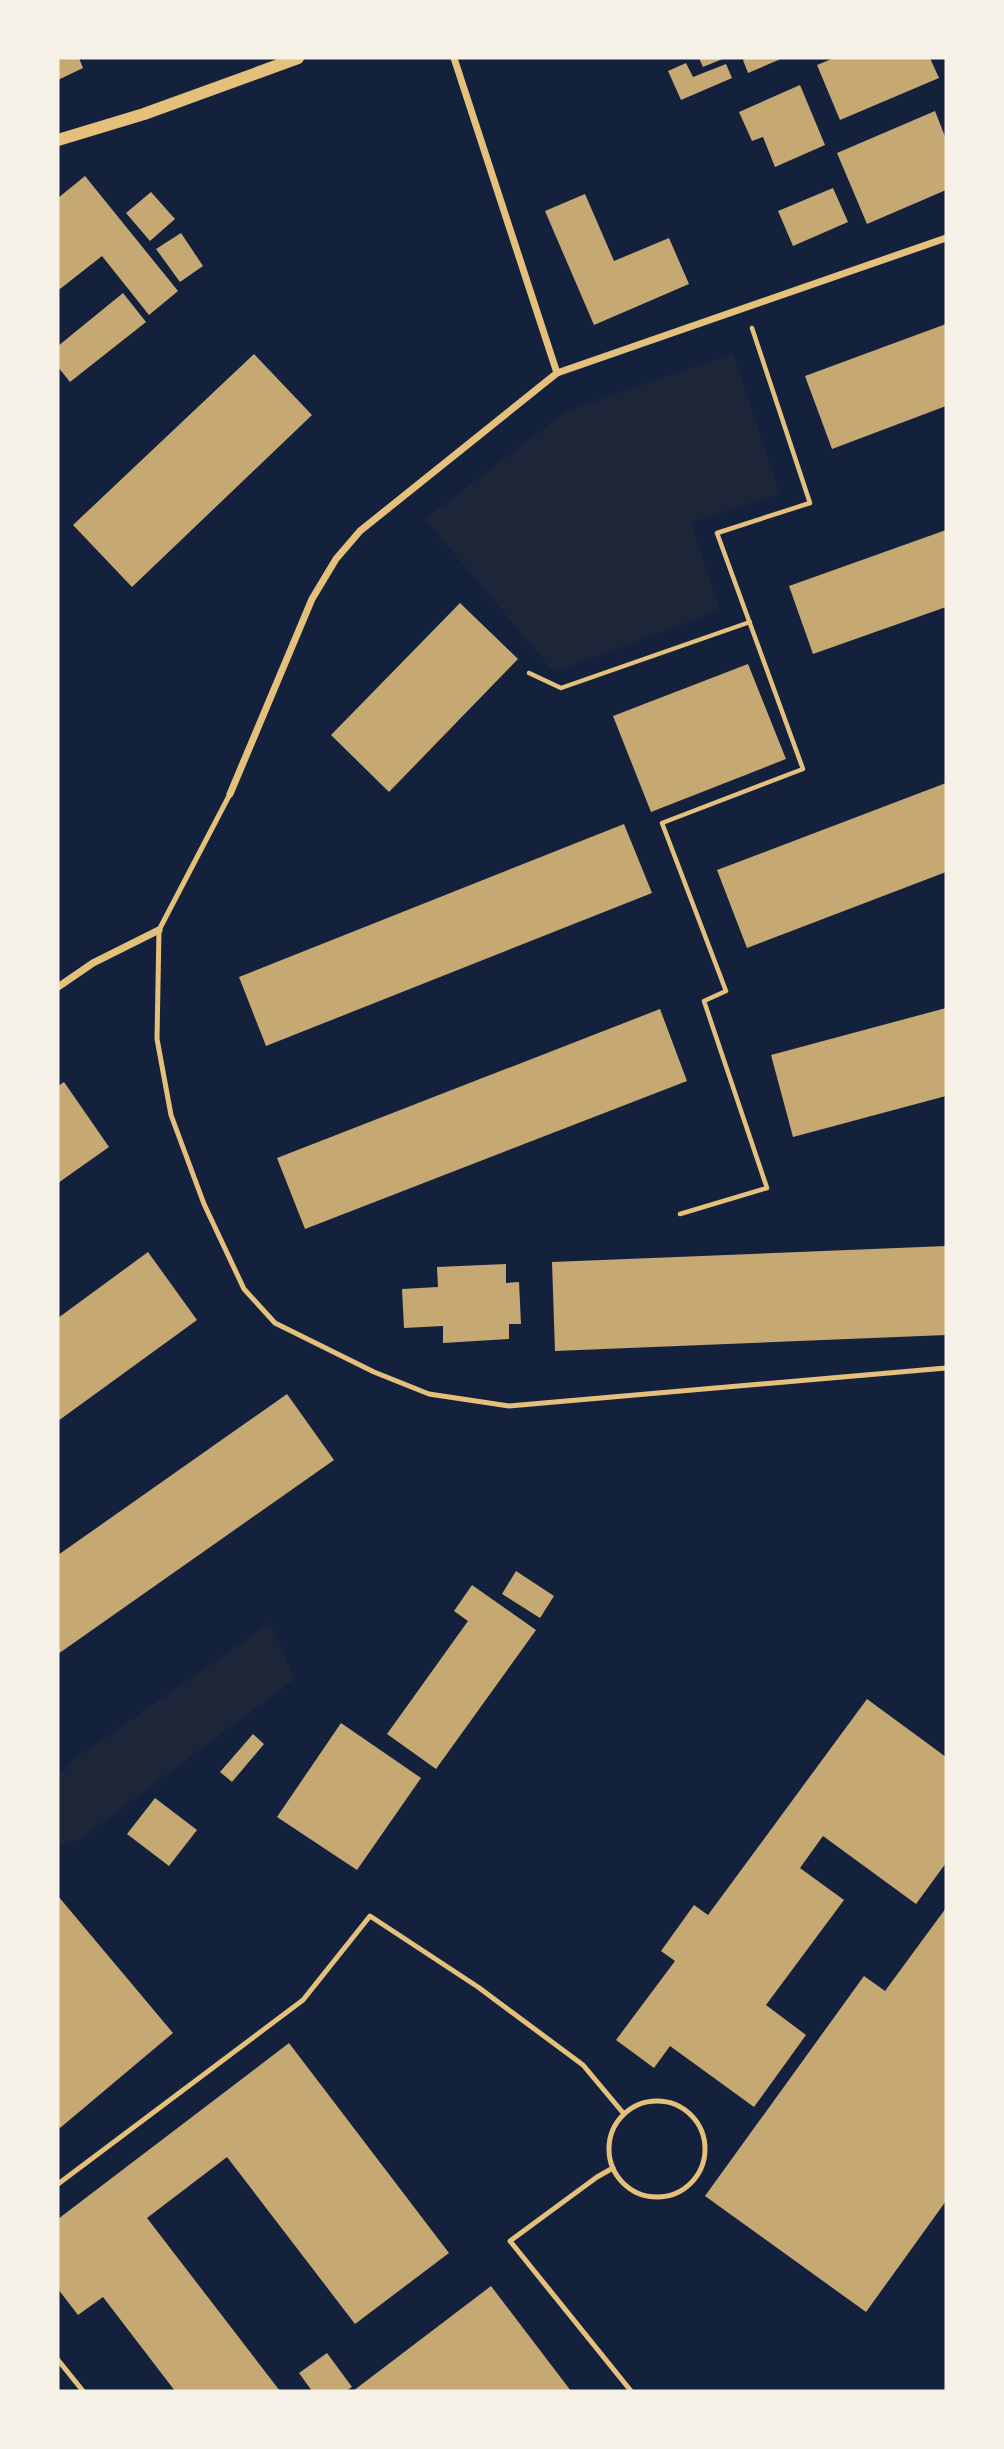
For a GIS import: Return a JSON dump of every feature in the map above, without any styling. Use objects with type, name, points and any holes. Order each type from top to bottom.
[{"type":"street","points":[[58,140],[144,114],[298,58]]},
{"type":"street","points":[[454,58],[557,373]]},
{"type":"street","points":[[230,794],[312,599],[336,559],[360,531],[557,373],[946,238]]},
{"type":"street","points":[[58,987],[93,963],[159,930]]},
{"type":"lane","points":[[230,794],[159,930],[157,1039],[170,1115],[204,1204],[244,1289],[275,1323],[374,1372],[429,1394],[509,1406],[946,1368]]},
{"type":"lane","points":[[58,2184],[303,2000],[370,1916],[478,1987],[583,2065],[624,2114]]},
{"type":"lane","points":[[653,2101],[670,2102],[684,2108],[696,2119],[704,2134],[706,2150],[702,2166],[694,2180],[681,2191],[650,2197],[621,2182],[609,2154],[615,2126],[624,2114],[637,2105],[653,2101]]},
{"type":"lane","points":[[613,2168],[510,2241],[631,2391]]},
{"type":"lane","points":[[58,2360],[83,2391]]},
{"type":"path","points":[[680,1214],[767,1188],[704,1001],[726,992],[662,823],[803,769],[717,533],[810,503],[745,307]]},
{"type":"path","points":[[529,673],[561,688],[750,622]]},
{"type":"shaded area","points":[[733,353],[780,494],[691,522],[720,610],[554,672],[425,519],[567,411]]},
{"type":"shaded area","points":[[270,1623],[295,1679],[80,1839],[58,1846],[58,1773],[64,1772],[73,1760]]},
{"type":"building","points":[[58,58],[79,58],[83,68],[58,80]]},
{"type":"building","points":[[699,58],[725,58],[703,67]]},
{"type":"building","points":[[783,58],[748,73],[743,60]]},
{"type":"building","points":[[834,58],[930,58],[939,78],[840,120],[817,65]]},
{"type":"building","points":[[686,63],[693,77],[726,64],[732,78],[681,100],[668,71]]},
{"type":"building","points":[[800,85],[825,145],[775,167],[763,137],[752,141],[739,112]]},
{"type":"building","points":[[935,111],[946,139],[946,190],[867,224],[837,153]]},
{"type":"building","points":[[85,176],[178,291],[149,315],[102,256],[60,289],[58,287],[58,198]]},
{"type":"building","points":[[833,188],[848,222],[793,246],[778,211]]},
{"type":"building","points":[[151,192],[175,219],[150,241],[126,213]]},
{"type":"building","points":[[585,194],[614,261],[669,238],[689,284],[594,325],[545,211]]},
{"type":"building","points":[[181,233],[203,266],[180,282],[156,249]]},
{"type":"building","points":[[123,293],[146,322],[70,382],[58,367],[58,346]]},
{"type":"building","points":[[946,324],[946,406],[832,449],[805,376]]},
{"type":"building","points":[[254,354],[312,415],[132,587],[73,525]]},
{"type":"building","points":[[946,530],[946,607],[813,654],[789,586]]},
{"type":"building","points":[[460,603],[518,659],[389,792],[331,735]]},
{"type":"building","points":[[748,664],[786,759],[651,812],[613,716]]},
{"type":"building","points":[[946,783],[946,872],[747,948],[717,870]]},
{"type":"building","points":[[624,824],[652,893],[266,1046],[239,977]]},
{"type":"building","points":[[946,1008],[946,1096],[793,1137],[771,1055]]},
{"type":"building","points":[[660,1009],[687,1081],[305,1229],[277,1158]]},
{"type":"building","points":[[64,1082],[109,1147],[58,1183],[58,1086]]},
{"type":"building","points":[[946,1246],[946,1335],[555,1351],[552,1262]]},
{"type":"building","points":[[148,1252],[197,1320],[58,1421],[58,1318]]},
{"type":"building","points":[[506,1264],[506,1283],[519,1282],[521,1324],[509,1324],[509,1339],[443,1343],[443,1326],[404,1328],[402,1289],[438,1287],[437,1267]]},
{"type":"building","points":[[287,1394],[334,1460],[58,1654],[58,1555]]},
{"type":"building","points":[[516,1571],[554,1596],[540,1618],[502,1594]]},
{"type":"building","points":[[472,1585],[536,1630],[436,1769],[387,1734],[468,1621],[454,1611]]},
{"type":"building","points":[[867,1699],[946,1757],[946,1863],[916,1904],[823,1836],[800,1868],[844,1900],[766,2005],[806,2035],[754,2107],[670,2046],[654,2068],[616,2040],[675,1961],[661,1951],[694,1905],[708,1915]]},
{"type":"building","points":[[341,1723],[421,1778],[357,1870],[277,1817]]},
{"type":"building","points":[[253,1734],[264,1744],[232,1782],[220,1772]]},
{"type":"building","points":[[155,1798],[197,1830],[169,1866],[127,1834]]},
{"type":"building","points":[[58,1896],[173,2033],[60,2128],[58,2125]]},
{"type":"building","points":[[946,1908],[946,2201],[866,2312],[705,2196],[864,1976],[885,1991]]},
{"type":"building","points":[[289,2043],[449,2253],[355,2324],[227,2157],[147,2218],[280,2391],[175,2391],[103,2297],[78,2315],[58,2289],[58,2219]]},
{"type":"building","points":[[491,2286],[571,2391],[353,2391]]},
{"type":"building","points":[[327,2353],[352,2387],[346,2391],[312,2391],[299,2373]]}]
